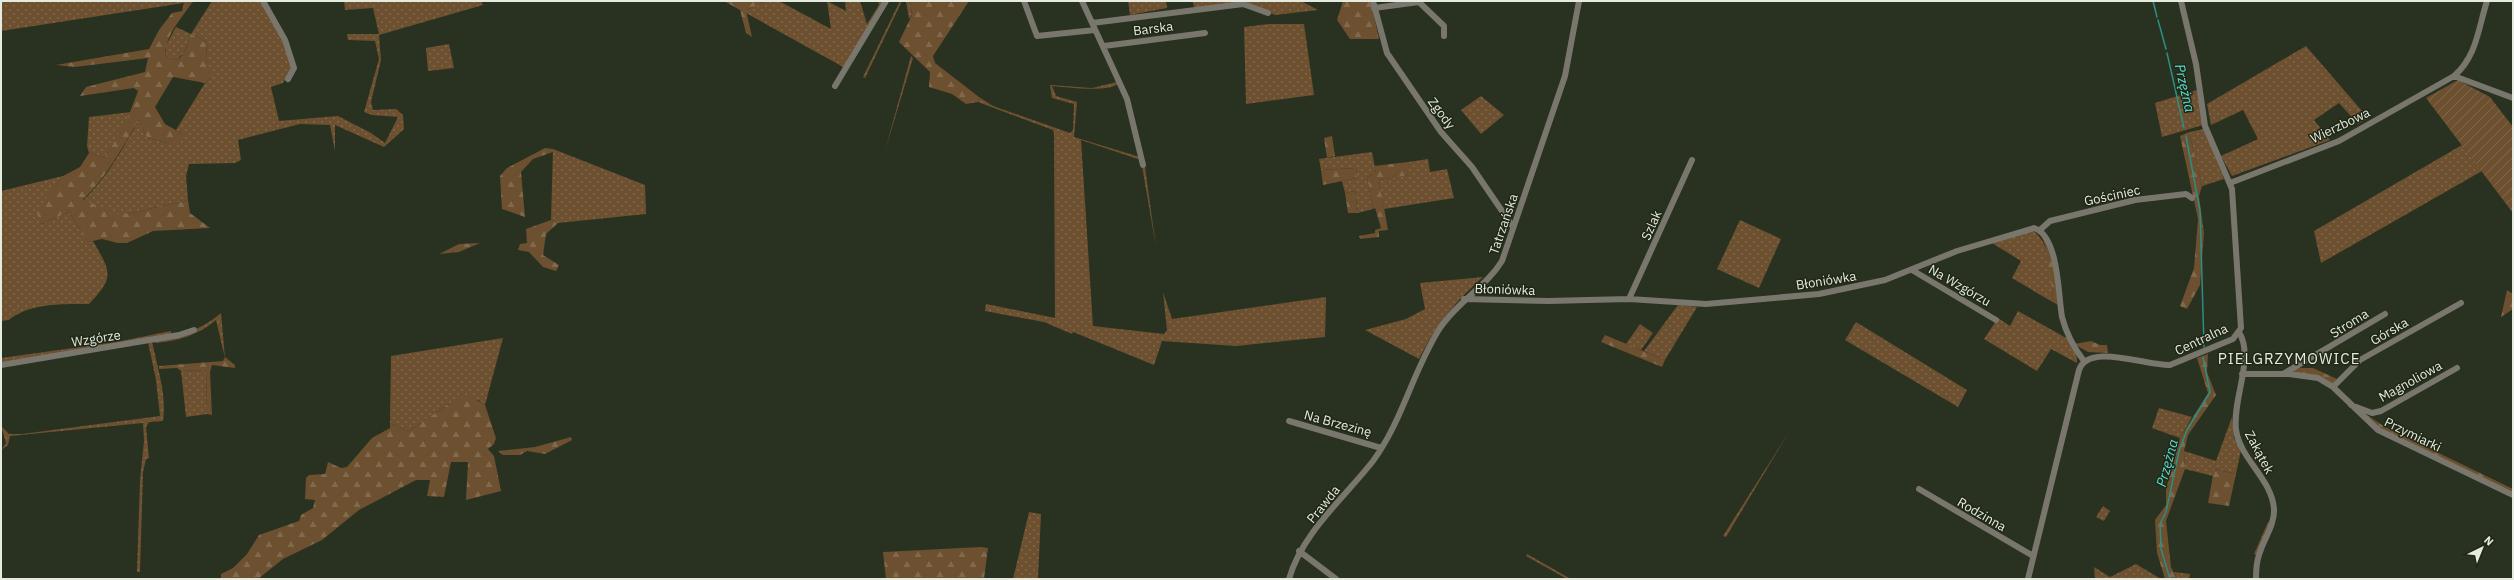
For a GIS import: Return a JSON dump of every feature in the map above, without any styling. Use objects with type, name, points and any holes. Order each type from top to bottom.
[{"type":"street","points":[[263,1],[288,48],[294,68],[288,79]]},
{"type":"street","points":[[836,86],[886,1]]},
{"type":"street","points":[[1024,1],[1036,36],[1095,30]]},
{"type":"street","points":[[1082,1],[1104,46],[1127,99],[1143,165]]},
{"type":"street","name":"Tatrzańska","points":[[1381,448],[1403,406],[1431,343],[1464,299],[1498,269],[1506,253],[1513,228],[1546,136],[1565,76],[1579,1]]},
{"type":"street","name":"Centralna","points":[[2084,361],[2092,356],[2108,356],[2160,365],[2170,365],[2233,339],[2239,332],[2241,324],[2240,294],[2233,195],[2230,182],[2214,150],[2205,126],[2196,64],[2181,1]]},
{"type":"street","name":"Wierzbowa","points":[[2230,182],[2340,141],[2454,76],[2466,65],[2473,52],[2488,1]]},
{"type":"street","points":[[1374,4],[1419,2],[1444,26],[1444,36]]},
{"type":"street","points":[[1092,23],[1243,4],[1268,13]]},
{"type":"street","name":"Zgody","points":[[1374,4],[1387,53],[1441,132],[1472,167],[1513,228]]},
{"type":"street","name":"Barska","points":[[1104,46],[1205,33]]},
{"type":"street","points":[[2454,76],[2513,98]]},
{"type":"street","name":"Szlak","points":[[1629,299],[1692,160]]},
{"type":"street","name":"Gościniec","points":[[2040,230],[2050,221],[2135,200],[2186,194],[2192,198]]},
{"type":"street","name":"Błoniówka","points":[[1464,299],[1548,302],[1629,299],[1706,304],[1730,303],[1846,290],[1912,270],[1957,251],[2025,229],[2040,230]]},
{"type":"street","points":[[2028,579],[2077,378],[2084,361],[2071,342],[2062,318],[2055,265],[2045,234],[2040,230]]},
{"type":"street","name":"Na Wzgórzu","points":[[1912,270],[1996,320]]},
{"type":"street","name":"Górska","points":[[2333,387],[2360,360],[2461,303]]},
{"type":"street","name":"Stroma","points":[[2283,374],[2385,314]]},
{"type":"street","name":"Wzgórze","points":[[1,365],[179,335],[194,330]]},
{"type":"street","name":"Zakątek","points":[[2239,332],[2245,348],[2242,374],[2238,391],[2236,430],[2244,450],[2269,492],[2274,511],[2258,556],[2256,579]]},
{"type":"street","name":"Magnoliowa","points":[[2351,405],[2372,412],[2381,411],[2457,368]]},
{"type":"street","name":"Przymiarki","points":[[2242,374],[2312,376],[2333,387],[2378,430],[2513,495]]},
{"type":"street","name":"Na Brzezinę","points":[[1289,421],[1381,448]]},
{"type":"street","name":"Prawda","points":[[1289,579],[1299,551],[1381,448]]},
{"type":"street","name":"Rodzinna","points":[[1919,489],[2033,556]]},
{"type":"street","points":[[1299,551],[1336,579]]},
{"type":"green space","points":[[1,1],[194,1],[191,4],[184,3],[1,31]]},
{"type":"green space","points":[[212,1],[260,1],[278,31],[293,67],[283,83],[271,87],[279,121],[338,116],[371,133],[385,143],[398,117],[372,115],[364,112],[379,59],[375,41],[348,40],[347,34],[379,34],[373,8],[345,10],[344,1],[481,1],[483,5],[379,35],[381,60],[371,102],[373,110],[396,109],[403,115],[404,129],[384,147],[335,125],[335,151],[330,125],[300,124],[238,140],[241,160],[235,163],[189,164],[186,176],[188,200],[127,214],[109,214],[83,201],[100,182],[114,162],[139,119],[147,138],[167,143],[183,134],[176,130],[205,83],[211,78],[211,72],[206,60],[207,42],[191,34]]},
{"type":"green space","points":[[724,1],[767,1],[746,10],[752,37],[746,33],[740,10]]},
{"type":"green space","points":[[767,1],[779,1],[831,29],[827,1],[846,11],[845,1],[860,1],[867,24],[879,5],[878,1],[884,1],[845,68],[746,13],[746,10]]},
{"type":"green space","points":[[900,1],[902,1],[865,78],[863,77]]},
{"type":"green space","points":[[906,1],[910,1],[912,15],[909,19]]},
{"type":"green space","points":[[910,1],[969,1],[933,56],[935,63],[979,97],[978,102],[966,104],[952,94],[929,87],[930,72],[899,42],[912,15]]},
{"type":"green space","points":[[1128,1],[1166,1],[1167,8],[1130,15]]},
{"type":"green space","points":[[1193,1],[1301,1],[1318,10],[1275,15],[1242,2],[1194,8]]},
{"type":"green space","points":[[1343,1],[1371,1],[1379,39],[1350,39],[1337,20]]},
{"type":"green space","points":[[184,3],[191,4],[170,36],[167,43],[166,57],[176,60],[182,56],[191,34],[207,42],[206,60],[212,72],[211,78],[205,83],[173,77],[155,107],[165,124],[183,134],[183,137],[179,142],[167,143],[147,138],[139,119],[107,172],[83,200],[106,209],[110,214],[127,214],[188,200],[190,213],[210,228],[153,231],[127,243],[118,243],[102,239],[88,242],[69,212],[41,224],[36,211],[63,176],[80,167],[89,153],[105,158],[130,112],[138,91],[134,88],[80,96],[86,87],[145,72],[148,58],[75,67],[56,65],[149,49],[159,30],[172,13],[182,11]]},
{"type":"green space","points":[[1269,24],[1304,24],[1314,95],[1246,104],[1244,27]]},
{"type":"green space","points":[[176,27],[191,34],[184,53],[176,60],[166,57],[166,45]]},
{"type":"green space","points":[[449,44],[454,68],[428,71],[426,48]]},
{"type":"green space","points":[[2306,46],[2368,118],[2358,124],[2339,103],[2314,120],[2330,140],[2232,176],[2221,156],[2258,139],[2243,110],[2211,125],[2207,104]]},
{"type":"green space","points":[[911,56],[913,58],[885,151]]},
{"type":"green space","points":[[2458,80],[2490,97],[2513,127],[2513,213],[2426,98]]},
{"type":"green space","points":[[1121,81],[1117,85],[1100,89],[1052,86],[1056,96],[1077,102],[1074,137],[1143,158],[1144,160],[1156,247],[1141,160],[1081,140],[1093,326],[1164,334],[1167,330],[1163,292],[1172,319],[1326,297],[1325,337],[1236,346],[1162,341],[1154,365],[1073,332],[1072,334],[1044,322],[985,311],[986,304],[1055,318],[1054,134],[1053,130],[978,102],[979,97],[993,106],[1070,133],[1073,130],[1074,104],[1052,98],[1050,85],[1092,88]]},
{"type":"green space","points":[[2197,90],[2203,125],[2162,137],[2155,103]]},
{"type":"green space","points":[[1481,96],[1504,115],[1481,134],[1461,110]]},
{"type":"green space","points":[[131,112],[105,158],[89,153],[87,146],[89,117]]},
{"type":"green space","points":[[2204,129],[2224,179],[2202,186],[2189,132]]},
{"type":"green space","points":[[2189,132],[2202,186],[2199,196],[2204,233],[2200,285],[2187,309],[2180,306],[2194,268],[2198,219],[2180,136]]},
{"type":"green space","points":[[1332,136],[1335,156],[1327,158],[1324,138]]},
{"type":"green space","points":[[2462,145],[2482,171],[2321,263],[2314,231]]},
{"type":"green space","points":[[545,148],[553,149],[553,152],[533,159],[521,172],[525,217],[502,209],[500,176],[507,168]]},
{"type":"green space","points":[[553,149],[645,185],[646,214],[558,223],[551,220]]},
{"type":"green space","points":[[1372,152],[1376,173],[1367,177],[1373,209],[1358,213],[1355,191],[1345,193],[1342,181],[1357,178],[1356,168],[1321,170],[1319,159]]},
{"type":"green space","points":[[1428,159],[1430,172],[1447,169],[1454,198],[1384,209],[1379,180],[1409,175],[1408,162]]},
{"type":"green space","points":[[1408,162],[1410,175],[1379,180],[1388,230],[1379,231],[1379,237],[1360,239],[1359,236],[1375,233],[1375,230],[1381,228],[1375,208],[1373,209],[1367,177],[1376,173],[1374,166]]},
{"type":"green space","points":[[1356,168],[1357,178],[1323,185],[1321,170]]},
{"type":"green space","points":[[63,176],[39,209],[41,224],[69,212],[88,242],[93,241],[104,260],[108,274],[106,280],[103,287],[89,304],[36,307],[17,314],[9,320],[1,321],[1,191]]},
{"type":"green space","points":[[1355,191],[1358,213],[1348,213],[1345,193]]},
{"type":"green space","points":[[551,220],[558,223],[546,234],[543,255],[559,265],[556,271],[543,267],[529,252],[518,250],[520,244],[527,243],[526,229]]},
{"type":"green space","points":[[1740,220],[1781,239],[1759,288],[1717,269]]},
{"type":"green space","points":[[2032,230],[2043,242],[2046,250],[2053,294],[2049,300],[2012,278],[2021,261],[1992,243]]},
{"type":"green space","points":[[2041,235],[2050,250],[2058,305],[2049,300],[2053,294],[2045,245]]},
{"type":"green space","points":[[480,243],[459,252],[439,254],[459,244]]},
{"type":"green space","points":[[1483,277],[1464,295],[1439,325],[1419,359],[1365,330],[1406,319],[1425,309],[1420,283]]},
{"type":"green space","points":[[2507,290],[2513,294],[2513,309],[2501,317]]},
{"type":"green space","points":[[1678,305],[1697,307],[1665,360],[1644,351]]},
{"type":"green space","points":[[2018,311],[2068,339],[2077,357],[2077,363],[2051,349],[2037,371],[1984,339],[1998,318],[2010,326]]},
{"type":"green space","points":[[221,313],[225,358],[216,320],[202,330],[188,336],[172,341],[155,343],[155,341],[190,332],[206,324]]},
{"type":"green space","points":[[1856,322],[1967,390],[1958,407],[1845,340]]},
{"type":"green space","points":[[1640,324],[1653,333],[1641,350],[1626,344]]},
{"type":"green space","points":[[171,331],[171,335],[1,362],[1,358],[116,342]]},
{"type":"green space","points":[[1605,335],[1665,360],[1662,367],[1601,342]]},
{"type":"green space","points":[[503,338],[485,405],[478,400],[450,403],[409,431],[390,423],[391,356]]},
{"type":"green space","points":[[152,341],[163,391],[164,411],[163,421],[149,422],[146,427],[149,458],[146,459],[143,472],[140,572],[137,572],[140,480],[144,441],[143,423],[10,436],[8,445],[1,450],[6,443],[1,426],[9,434],[22,434],[160,416],[156,380],[148,342]]},
{"type":"green space","points":[[2091,341],[2100,345],[2107,345],[2108,353],[2088,352],[2074,344]]},
{"type":"green space","points":[[2208,354],[2207,372],[2216,395],[2188,435],[2184,451],[2185,469],[2166,521],[2171,567],[2177,579],[2165,579],[2157,553],[2155,520],[2166,505],[2166,489],[2180,438],[2208,393],[2197,358]]},
{"type":"green space","points":[[225,357],[235,365],[235,368],[212,365],[210,372],[212,415],[207,414],[206,370],[181,371],[177,368],[159,369],[159,366],[223,361]]},
{"type":"green space","points":[[2293,368],[2313,368],[2337,379],[2332,384],[2315,375],[2288,372]]},
{"type":"green space","points":[[206,370],[207,414],[186,417],[181,371]]},
{"type":"green space","points":[[468,395],[485,405],[496,438],[494,444],[488,449],[494,456],[501,491],[466,500],[468,462],[451,462],[444,497],[427,496],[430,480],[416,480],[359,510],[322,540],[283,559],[258,579],[221,579],[221,574],[233,568],[247,554],[259,535],[299,521],[301,515],[313,508],[315,500],[305,499],[306,478],[309,475],[325,474],[328,462],[341,468],[347,467],[372,438],[390,428],[390,423],[409,431],[450,403]]},
{"type":"green space","points":[[2355,407],[2385,427],[2513,489],[2513,493],[2379,429]]},
{"type":"green space","points":[[2159,408],[2192,417],[2180,438],[2152,428]]},
{"type":"green space","points":[[2232,417],[2234,438],[2241,450],[2236,474],[2215,469],[2213,476],[2185,469],[2184,451],[2216,461]]},
{"type":"green space","points":[[1789,432],[1726,537],[1723,536]]},
{"type":"green space","points":[[571,437],[572,440],[545,454],[527,451],[520,455],[503,455],[498,451],[535,447]]},
{"type":"green space","points":[[2214,469],[2236,474],[2229,506],[2208,503]]},
{"type":"green space","points":[[2103,506],[2110,511],[2104,521],[2096,517]]},
{"type":"green space","points":[[1029,512],[1041,514],[1038,578],[1013,579]]},
{"type":"green space","points":[[2268,522],[2270,522],[2257,556],[2254,554]]},
{"type":"green space","points":[[981,547],[988,548],[984,579],[886,579],[883,552]]},
{"type":"green space","points":[[1527,554],[1571,579],[1567,579],[1526,556]]},
{"type":"green space","points":[[2136,564],[2161,579],[2095,579],[2094,567],[2110,577]]},
{"type":"green space","points":[[2174,572],[2190,574],[2189,579],[2177,579]]},
{"type":"waterway","name":"Przężna","points":[[2153,1],[2157,17]]},
{"type":"waterway","name":"Przężna","points":[[2158,20],[2166,49]]},
{"type":"waterway","name":"Przężna","points":[[2167,53],[2184,128]]},
{"type":"waterway","name":"Przężna","points":[[2186,136],[2200,211],[2204,347]]},
{"type":"waterway","name":"Przężna","points":[[2170,579],[2161,549],[2160,524],[2166,512],[2179,451],[2187,430],[2210,392],[2203,357]]},
{"type":"district","name":"PIELGRZYMOWICE","points":[[2289,359]]}]
